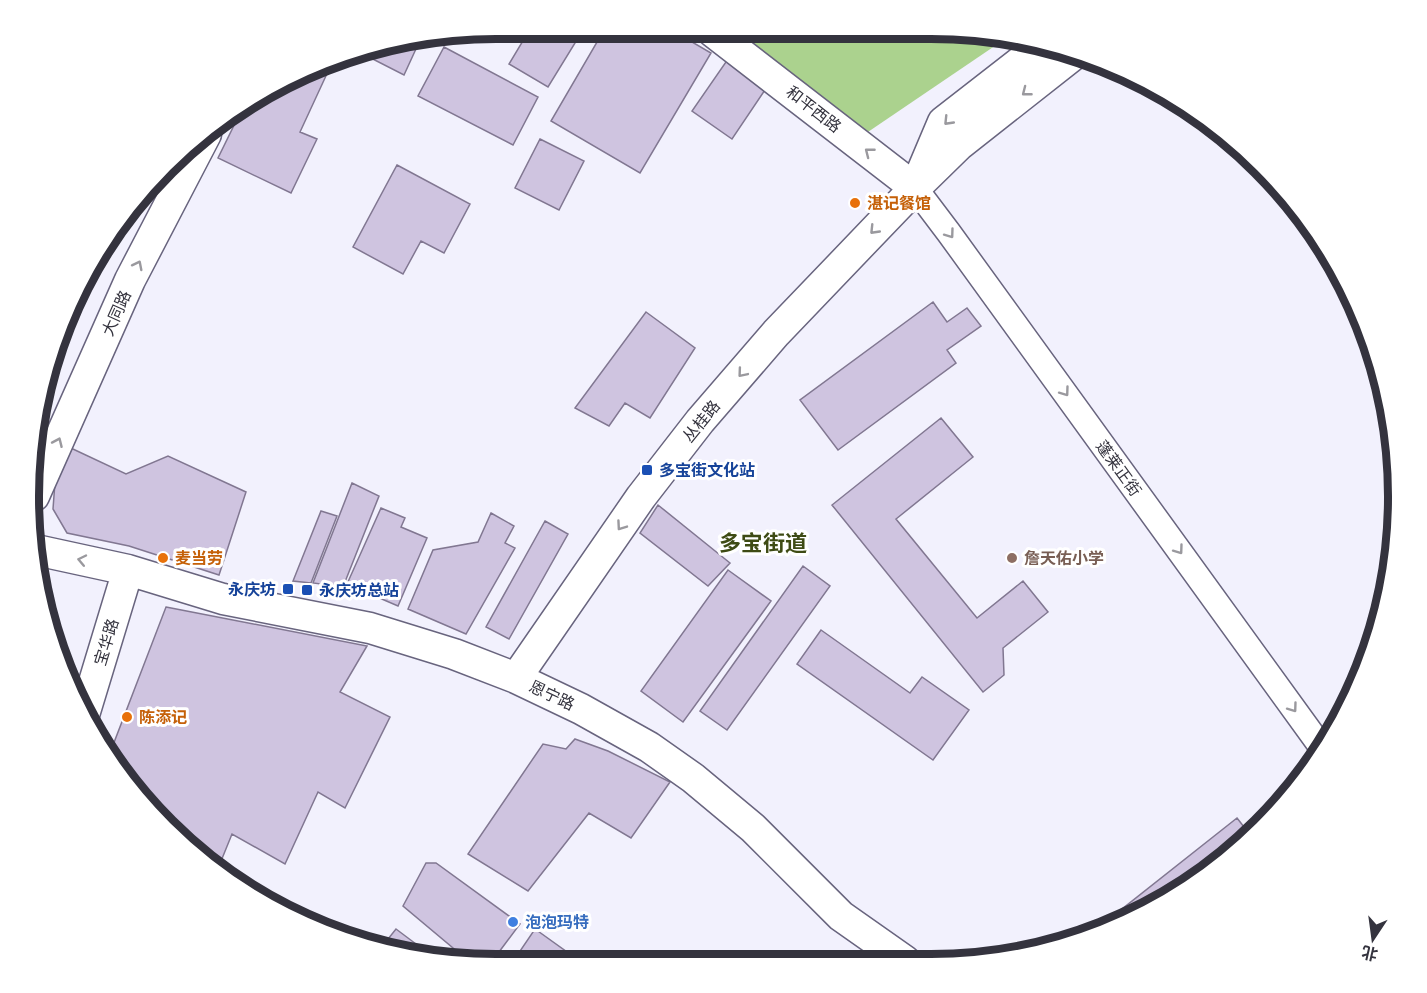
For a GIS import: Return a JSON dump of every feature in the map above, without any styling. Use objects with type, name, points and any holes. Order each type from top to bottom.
[{"type":"street","name":"和平西路","points":[[722,39],[915,188]]},
{"type":"street","name":"丛桂路","points":[[915,188],[943,122],[1034,51]]},
{"type":"street","name":"丛桂路","points":[[516,678],[641,497],[700,421],[776,333],[959,145],[1067,60]]},
{"type":"street","name":"大同路","points":[[39,484],[130,280],[197,151]]},
{"type":"street","name":"蓬莱正街","points":[[915,188],[1317,741]]},
{"type":"street","name":"恩宁路","points":[[43,551],[128,570],[223,599],[370,628],[454,654],[516,678],[581,709],[649,747],[693,778],[753,828],[841,916],[895,954]]},
{"type":"street","name":"宝华路","points":[[88,702],[128,570]]},
{"type":"green space","points":[[739,39],[930,39],[997,44],[862,136]]},
{"type":"building","points":[[524,39],[577,39],[548,87],[509,64]]},
{"type":"building","points":[[599,39],[687,39],[711,53],[640,173],[551,121]]},
{"type":"building","points":[[417,46],[404,75],[369,57]]},
{"type":"building","points":[[444,47],[538,97],[513,145],[418,96]]},
{"type":"building","points":[[728,59],[767,87],[732,139],[692,111]]},
{"type":"building","points":[[328,71],[300,132],[317,139],[291,193],[218,158],[237,120],[294,86]]},
{"type":"building","points":[[540,139],[584,161],[559,210],[515,188]]},
{"type":"building","points":[[397,165],[470,204],[444,253],[421,241],[403,274],[353,247]]},
{"type":"building","points":[[933,302],[947,322],[967,308],[981,326],[947,350],[956,363],[838,450],[800,400]]},
{"type":"building","points":[[646,312],[695,348],[650,418],[625,403],[609,426],[575,408]]},
{"type":"building","points":[[941,418],[973,457],[896,519],[977,618],[1023,581],[1048,612],[1003,648],[1004,675],[983,692],[832,505]]},
{"type":"building","points":[[58,442],[126,474],[168,456],[246,492],[219,575],[129,546],[67,533],[53,509]]},
{"type":"building","points":[[352,483],[379,496],[343,587],[313,583]]},
{"type":"building","points":[[658,505],[730,563],[708,586],[640,533]]},
{"type":"building","points":[[381,508],[405,518],[401,527],[427,538],[398,606],[347,584]]},
{"type":"building","points":[[321,511],[337,516],[311,583],[293,581]]},
{"type":"building","points":[[491,513],[514,526],[505,543],[515,548],[466,634],[408,609],[433,550],[478,542]]},
{"type":"building","points":[[545,521],[568,534],[509,639],[486,627]]},
{"type":"building","points":[[803,566],[830,586],[727,730],[700,711]]},
{"type":"building","points":[[728,570],[771,601],[683,722],[641,691]]},
{"type":"building","points":[[166,607],[367,646],[340,692],[390,717],[345,808],[318,792],[285,864],[232,834],[221,861],[173,820],[134,775],[113,746]]},
{"type":"building","points":[[821,630],[910,693],[922,677],[969,710],[933,760],[797,664]]},
{"type":"building","points":[[575,739],[608,751],[670,782],[631,838],[589,813],[528,891],[468,854],[543,744],[566,749]]},
{"type":"building","points":[[1237,818],[1245,828],[1185,877],[1133,907],[1117,913]]},
{"type":"building","points":[[426,863],[436,863],[520,924],[499,952],[501,954],[458,952],[403,906]]},
{"type":"building","points":[[396,929],[420,947],[407,945],[387,940]]},
{"type":"building","points":[[535,929],[570,954],[518,954]]},
{"type":"place","name":"湛记餐馆","points":[[855,203]]},
{"type":"place","name":"多宝街文化站","points":[[647,470]]},
{"type":"place","name":"麦当劳","points":[[163,558]]},
{"type":"place","name":"詹天佑小学","points":[[1012,558]]},
{"type":"place","name":"永庆坊","points":[[288,589]]},
{"type":"place","name":"永庆坊总站","points":[[307,590]]},
{"type":"place","name":"陈添记","points":[[127,717]]},
{"type":"place","name":"泡泡玛特","points":[[513,922]]},
{"type":"district","name":"多宝街道","points":[[763,543]]}]
